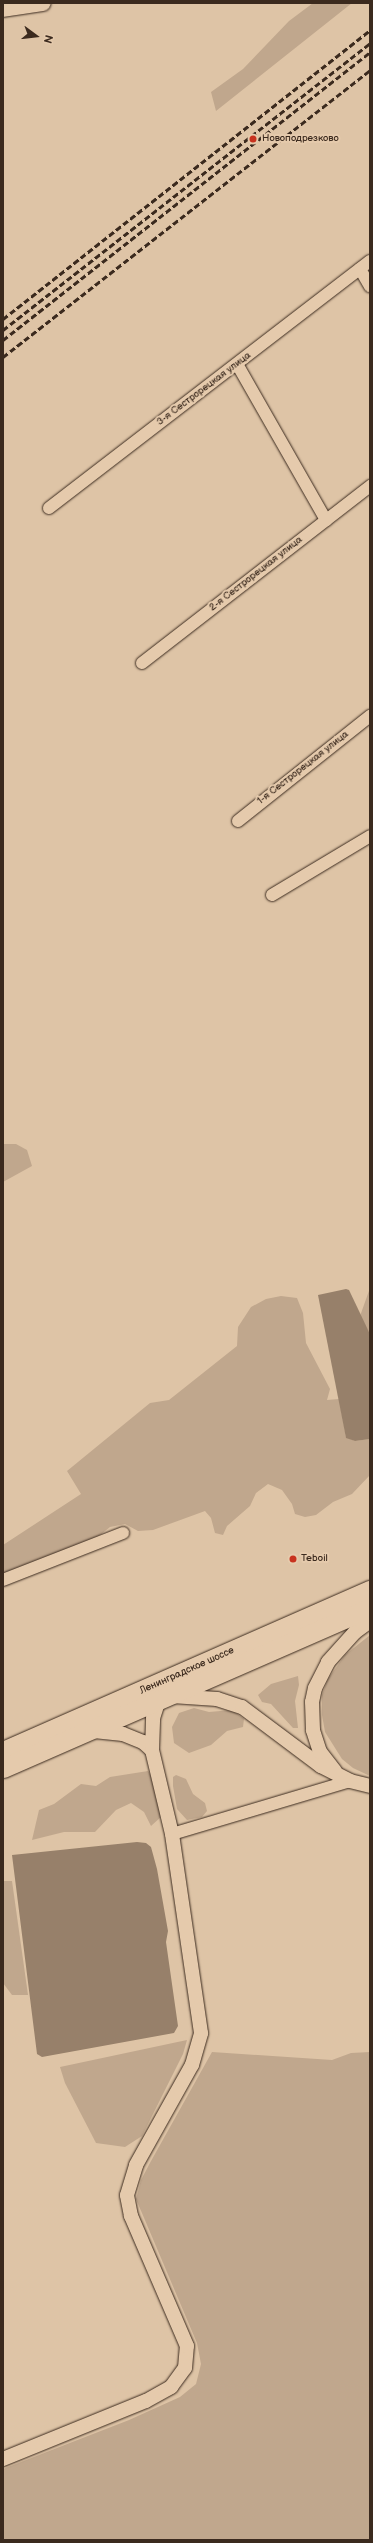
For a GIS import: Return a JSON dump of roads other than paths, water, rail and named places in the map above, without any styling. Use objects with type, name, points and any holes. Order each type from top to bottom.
[{"type":"highway","name":"Ленинградское шоссе","points":[[3,1751],[370,1590]]},
{"type":"highway","name":"Ленинградское шоссе","points":[[3,1768],[370,1608]]},
{"type":"main road","points":[[3,9],[43,3]]},
{"type":"street","name":"3-я Сестрорецкая улица","points":[[49,508],[370,261]]},
{"type":"street","points":[[360,269],[370,286]]},
{"type":"street","points":[[237,364],[326,520]]},
{"type":"street","name":"2-я Сестрорецкая улица","points":[[142,663],[370,486]]},
{"type":"street","name":"1-я Сестрорецкая улица","points":[[238,821],[370,716]]},
{"type":"street","points":[[272,895],[370,836]]},
{"type":"street","points":[[3,1580],[123,1533]]},
{"type":"street","points":[[346,1779],[320,1752],[313,1730],[312,1702],[318,1681],[328,1662],[355,1632],[370,1621]]},
{"type":"street","points":[[3,2459],[146,2401],[171,2387],[185,2368],[187,2346],[131,2216],[127,2195],[136,2165],[192,2065],[201,2033],[172,1834],[152,1750],[153,1718],[162,1698],[202,1696],[242,1707],[264,1722],[311,1760],[346,1779],[370,1786]]},
{"type":"street","points":[[87,1731],[123,1734],[143,1742],[152,1750]]},
{"type":"street","points":[[172,1834],[346,1779]]},
{"type":"railway","points":[[3,319],[370,30]]},
{"type":"railway","points":[[3,330],[370,43]]},
{"type":"railway","points":[[3,340],[370,52]]},
{"type":"railway","points":[[3,357],[370,70]]},
{"type":"place","name":"Новоподрезково","points":[[253,139]]},
{"type":"place","name":"Teboil","points":[[293,1559]]}]
